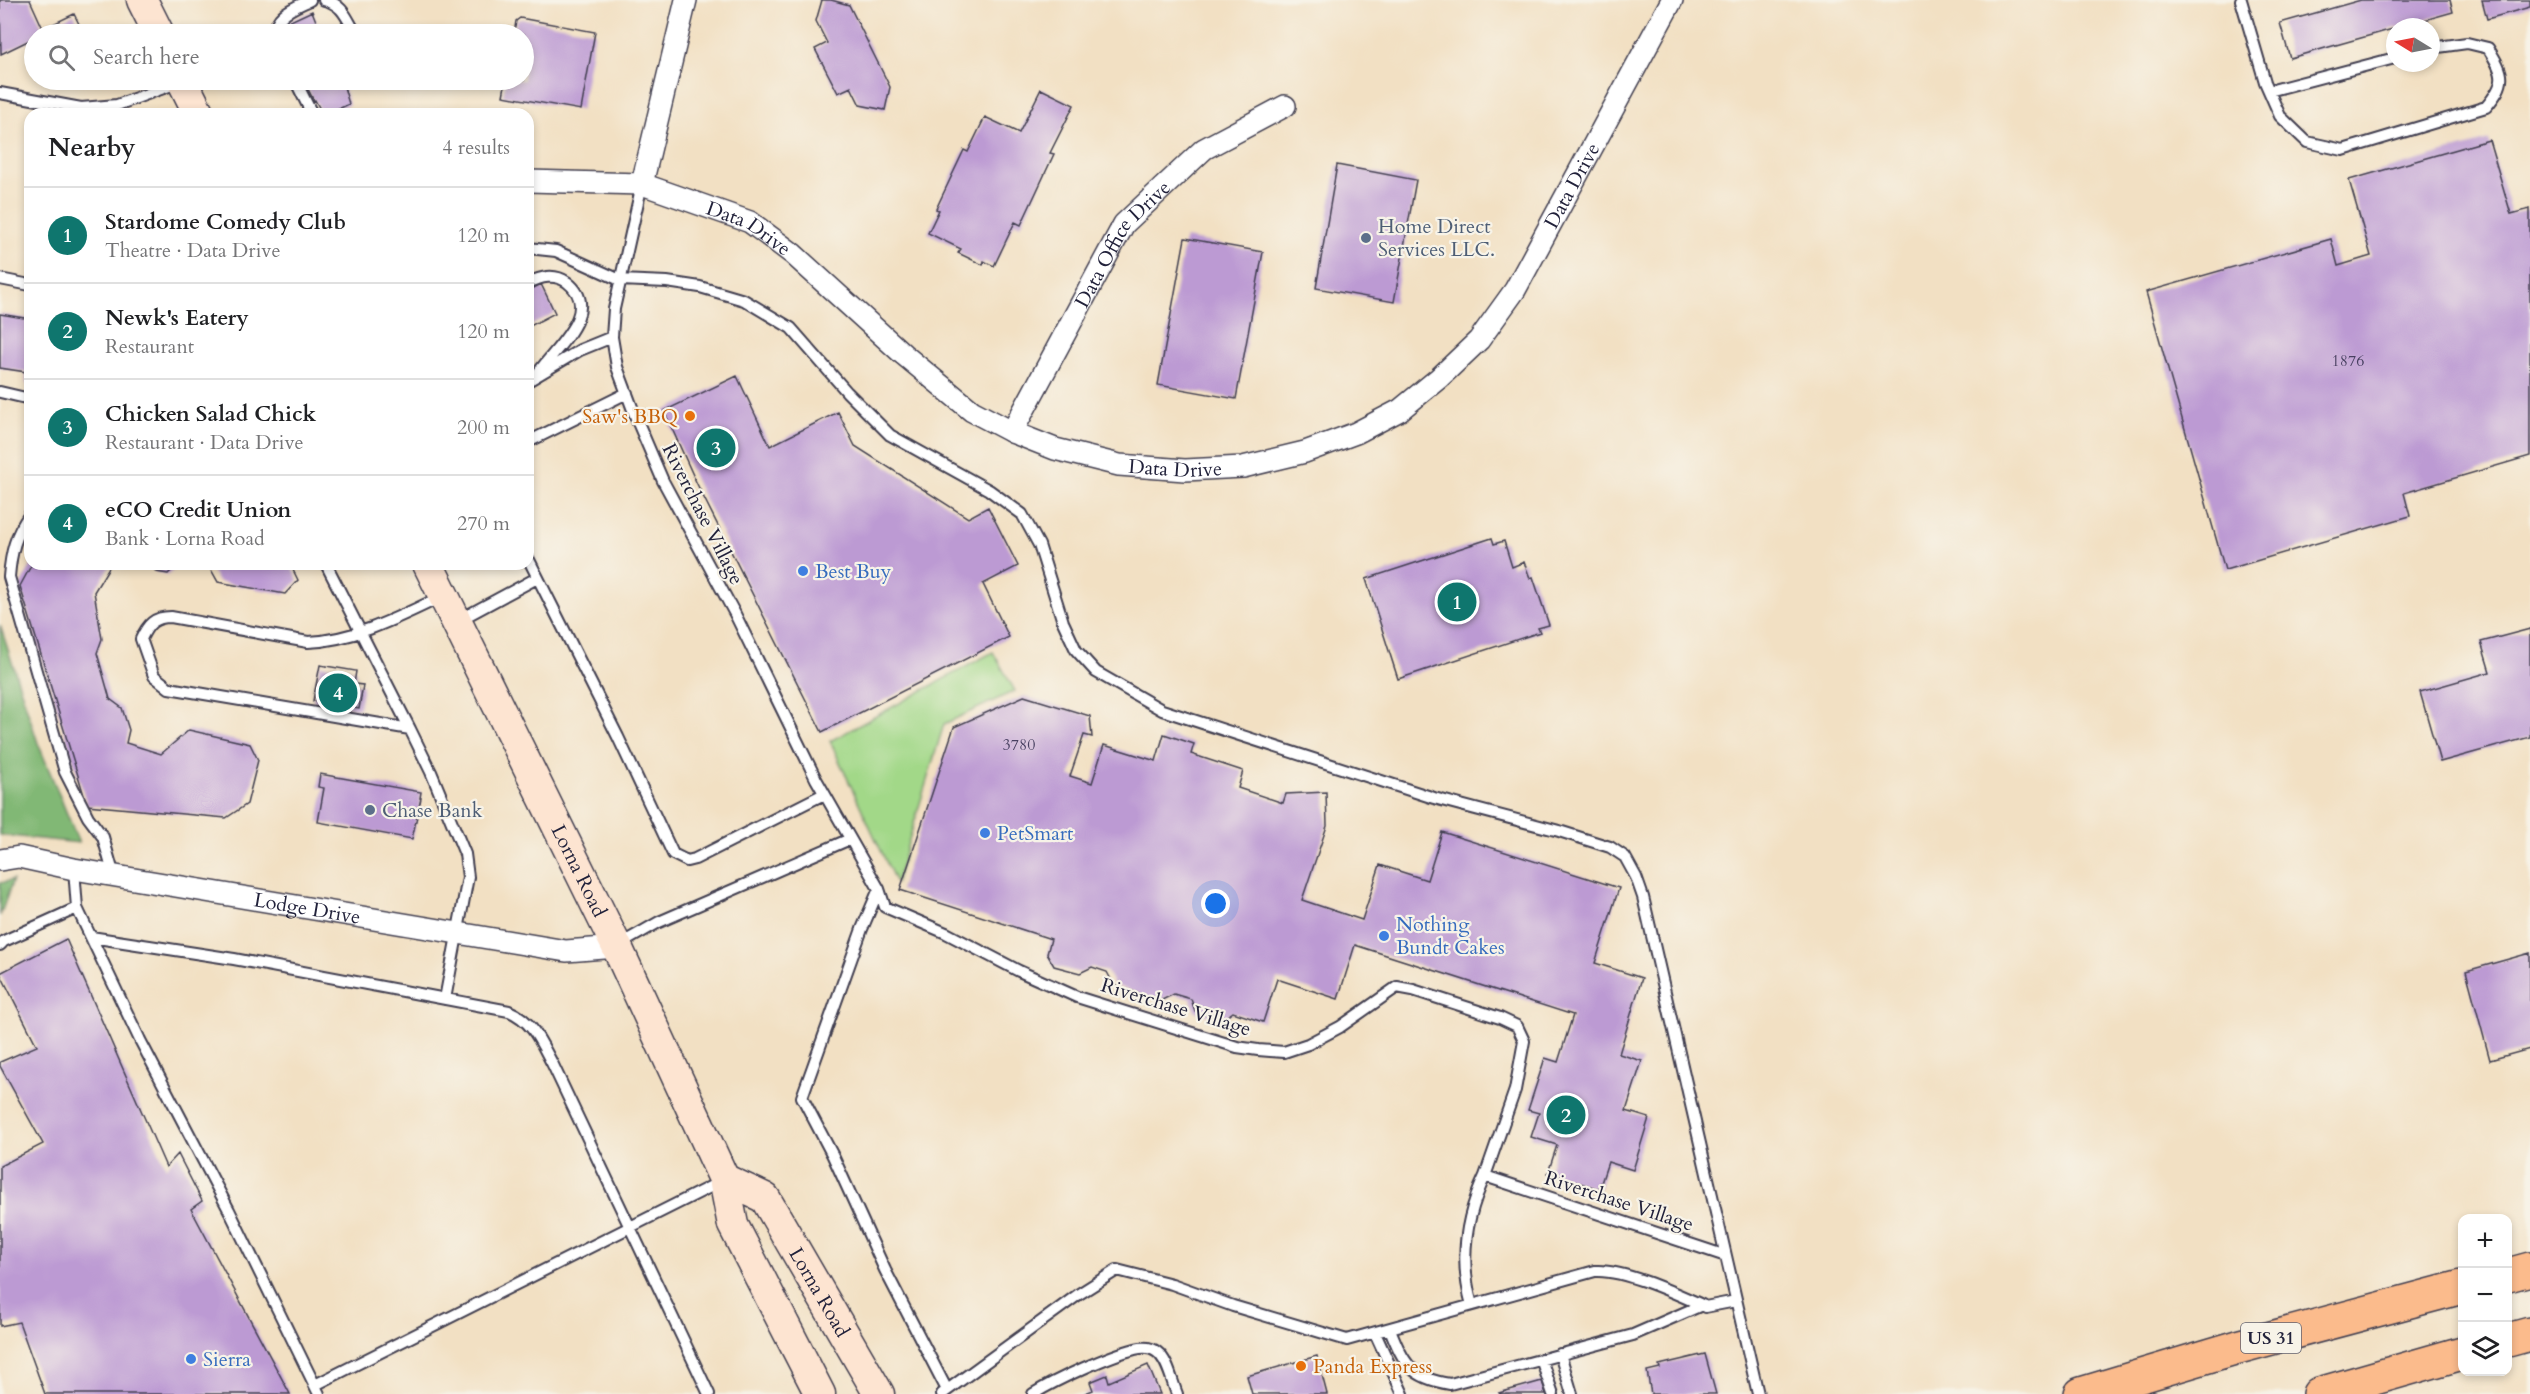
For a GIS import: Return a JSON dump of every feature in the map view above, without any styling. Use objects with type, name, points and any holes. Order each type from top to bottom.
[{"type":"main road","points":[[2512,1274],[2530,1269]]},
{"type":"main road","name":"US 31","points":[[2081,1394],[2238,1347],[2458,1288]]},
{"type":"main road","points":[[2512,1339],[2530,1334]]},
{"type":"main road","points":[[2319,1394],[2458,1354]]},
{"type":"street","points":[[142,0],[154,24]]},
{"type":"street","points":[[642,184],[686,0]]},
{"type":"street","name":"Data Drive","points":[[534,181],[642,184],[750,222],[793,254],[903,354],[972,411],[1012,432],[1055,449],[1119,465],[1185,470],[1243,467],[1305,452],[1356,434],[1400,410],[1439,378],[1479,340],[1515,290],[1672,0]]},
{"type":"street","points":[[187,90],[197,108]]},
{"type":"street","name":"Data Office Drive","points":[[1012,432],[1124,224],[1204,149],[1285,106]]},
{"type":"street","name":"Lorna Road","points":[[431,570],[617,946],[724,1179],[733,1225],[820,1394]]},
{"type":"street","name":"Lodge Drive","points":[[0,860],[19,857],[114,876],[566,951],[617,946]]},
{"type":"street","name":"Lorna Road","points":[[724,1179],[765,1198],[879,1394]]},
{"type":"lane","points":[[276,24],[281,16],[310,0]]},
{"type":"lane","points":[[324,0],[337,4],[351,24]]},
{"type":"lane","points":[[2241,0],[2269,91],[2280,116],[2307,142],[2343,150],[2486,107],[2500,90],[2502,71],[2488,48],[2467,43],[2440,47]]},
{"type":"lane","points":[[2269,91],[2386,60]]},
{"type":"lane","points":[[105,108],[156,90]]},
{"type":"lane","points":[[300,90],[309,108]]},
{"type":"lane","points":[[0,93],[81,108]]},
{"type":"lane","name":"Riverchase Village","points":[[642,184],[620,280],[612,337],[618,367],[663,481],[735,614],[824,794],[879,890],[885,907],[946,933],[1019,971],[1077,997],[1237,1047],[1284,1052],[1308,1044],[1340,1027],[1396,987],[1413,990],[1500,1018],[1517,1026],[1524,1041],[1515,1090],[1485,1176],[1726,1256]]},
{"type":"lane","points":[[534,249],[556,251],[620,280],[667,282],[700,287],[744,300],[790,328],[847,392],[890,435],[989,490],[1022,514],[1039,545],[1063,622],[1076,650],[1096,672],[1162,710],[1434,798],[1610,847],[1624,857],[1636,877],[1643,897],[1726,1256],[1755,1393]]},
{"type":"lane","points":[[534,280],[538,278],[558,277],[574,288],[580,306],[573,330],[534,376]]},
{"type":"lane","points":[[0,279],[24,284]]},
{"type":"lane","points":[[534,378],[580,350],[612,337]]},
{"type":"lane","points":[[0,393],[24,398]]},
{"type":"lane","points":[[534,439],[627,393]]},
{"type":"lane","points":[[24,522],[11,551],[9,577],[65,772],[88,817],[103,837],[114,876]]},
{"type":"lane","points":[[329,570],[431,772],[465,854],[468,877],[445,999]]},
{"type":"lane","points":[[533,570],[618,737],[673,854],[687,861],[695,859],[824,794]]},
{"type":"lane","points":[[410,729],[169,688],[154,676],[141,639],[148,625],[160,617],[171,617],[308,642],[329,641],[451,608],[537,578]]},
{"type":"lane","points":[[617,946],[659,922],[850,839]]},
{"type":"lane","points":[[74,869],[77,908],[317,1389],[724,1179]]},
{"type":"lane","points":[[879,890],[862,929],[802,1097],[833,1156],[885,1270],[945,1392],[1079,1294],[1118,1270],[1172,1284],[1233,1306],[1347,1340],[1595,1271],[1606,1270],[1670,1291],[1706,1307],[1736,1301]]},
{"type":"lane","points":[[0,945],[4,940],[77,908]]},
{"type":"lane","points":[[91,937],[234,959],[508,1011],[521,1016],[531,1025],[553,1065],[708,1391],[695,1394]]},
{"type":"lane","points":[[1472,1305],[1466,1281],[1464,1243],[1485,1176]]},
{"type":"lane","points":[[1390,1329],[1414,1372],[1428,1380],[1450,1384],[1633,1335],[1701,1305]]},
{"type":"lane","points":[[1374,1333],[1402,1394]]},
{"type":"lane","points":[[1033,1394],[1045,1386],[1118,1355],[1147,1348],[1156,1351],[1162,1357],[1177,1394]]},
{"type":"lane","points":[[1560,1354],[1572,1394]]},
{"type":"lane","points":[[1541,1359],[1553,1394]]},
{"type":"green space","points":[[0,625],[38,743],[79,843],[0,835]]},
{"type":"green space","points":[[993,652],[1015,691],[944,724],[896,883],[830,741]]},
{"type":"green space","points":[[13,880],[0,916],[0,883]]},
{"type":"building","points":[[0,0],[30,0],[41,24],[24,24],[24,43],[1,54]]},
{"type":"building","points":[[822,0],[849,5],[890,87],[885,110],[860,105],[851,87],[838,93],[815,49],[827,43],[816,21]]},
{"type":"building","points":[[2361,0],[2450,0],[2453,12],[2432,18],[2386,18],[2386,31],[2290,58],[2280,23]]},
{"type":"building","points":[[2482,0],[2530,0],[2530,7],[2487,19]]},
{"type":"building","points":[[312,11],[317,24],[284,24]]},
{"type":"building","points":[[74,14],[79,24],[53,24]]},
{"type":"building","points":[[520,18],[595,32],[581,110],[503,96],[504,90],[534,90],[534,24],[516,24]]},
{"type":"building","points":[[1041,89],[1074,105],[1050,153],[1054,154],[1021,225],[1015,222],[994,266],[984,261],[983,265],[958,253],[961,249],[928,233],[939,210],[936,209],[964,150],[968,152],[985,117],[1019,133]]},
{"type":"building","points":[[308,90],[345,90],[349,104],[340,108],[319,108]]},
{"type":"building","points":[[2489,140],[2511,214],[2530,209],[2530,456],[2404,493],[2410,516],[2225,570],[2146,292],[2331,239],[2338,266],[2371,256],[2349,180]]},
{"type":"building","points":[[1337,165],[1416,180],[1394,302],[1316,288]]},
{"type":"building","points":[[1185,238],[1263,252],[1236,399],[1158,385]]},
{"type":"building","points":[[541,284],[555,313],[534,324],[534,288]]},
{"type":"building","points":[[0,314],[24,318],[24,372],[0,368]]},
{"type":"building","points":[[737,376],[770,446],[838,412],[855,446],[968,518],[988,507],[1018,566],[983,584],[1009,637],[822,732],[697,484],[664,411]]},
{"type":"building","points":[[1492,538],[1494,544],[1504,541],[1512,567],[1524,562],[1530,578],[1533,577],[1549,625],[1538,628],[1540,632],[1398,679],[1366,579]]},
{"type":"building","points":[[29,570],[107,570],[94,592],[102,639],[97,653],[110,699],[122,708],[129,730],[126,743],[161,754],[189,730],[250,744],[258,760],[247,804],[226,818],[87,805],[20,586]]},
{"type":"building","points":[[155,570],[172,570],[168,574]]},
{"type":"building","points":[[211,570],[293,570],[298,580],[285,594],[218,582]]},
{"type":"building","points":[[2530,629],[2530,737],[2440,762],[2420,692],[2490,672],[2481,642]]},
{"type":"building","points":[[320,665],[356,671],[354,684],[363,685],[359,709],[313,701]]},
{"type":"building","points":[[1024,696],[1090,716],[1092,737],[1084,735],[1070,776],[1092,783],[1104,745],[1156,761],[1164,734],[1194,744],[1191,754],[1243,771],[1238,788],[1283,803],[1286,794],[1326,792],[1327,826],[1302,900],[1362,920],[1380,865],[1427,880],[1442,832],[1619,888],[1595,963],[1642,978],[1619,1054],[1642,1061],[1626,1111],[1649,1118],[1633,1170],[1608,1162],[1599,1189],[1548,1173],[1557,1145],[1531,1137],[1539,1113],[1528,1110],[1545,1058],[1558,1062],[1573,1015],[1355,945],[1338,999],[1277,979],[1263,1022],[1233,1012],[1222,1020],[1195,1011],[1191,999],[1174,994],[1160,1001],[1114,985],[1107,972],[1092,967],[1080,973],[1054,966],[1047,954],[1051,939],[900,890],[954,727]]},
{"type":"building","name":"Chase Bank","points":[[320,774],[421,792],[412,839],[318,822],[324,788],[318,787]]},
{"type":"building","points":[[66,939],[166,1167],[178,1154],[202,1201],[191,1209],[290,1394],[45,1394],[19,1322],[0,1326],[0,1166],[43,1144],[0,1066],[0,1062],[37,1046],[0,973]]},
{"type":"building","points":[[2530,953],[2530,1049],[2490,1060],[2466,971]]},
{"type":"building","points":[[1705,1354],[1716,1394],[1651,1394],[1647,1371],[1660,1368],[1659,1365]]},
{"type":"building","name":"Panda Express","points":[[1317,1356],[1327,1394],[1252,1394],[1247,1376]]},
{"type":"building","points":[[1148,1365],[1160,1394],[1083,1394],[1093,1390],[1090,1382],[1107,1375],[1109,1382]]},
{"type":"building","points":[[1542,1381],[1546,1394],[1499,1393]]},
{"type":"place","name":"Home Direct Services LLC.","points":[[1366,238]]},
{"type":"place","name":"Saw's BBQ","points":[[690,416]]},
{"type":"place","name":"Chicken Salad Chick","points":[[716,448]]},
{"type":"place","name":"Best Buy","points":[[803,571]]},
{"type":"place","name":"Stardome Comedy Club","points":[[1457,602]]},
{"type":"place","name":"eCO Credit Union","points":[[338,693]]},
{"type":"place","name":"Chase Bank","points":[[370,810]]},
{"type":"place","name":"PetSmart","points":[[985,833]]},
{"type":"place","name":"Nothing Bundt Cakes","points":[[1384,936]]},
{"type":"place","name":"Newk's Eatery","points":[[1566,1115]]},
{"type":"place","name":"Sierra","points":[[191,1359]]},
{"type":"place","name":"Panda Express","points":[[1301,1366]]}]
